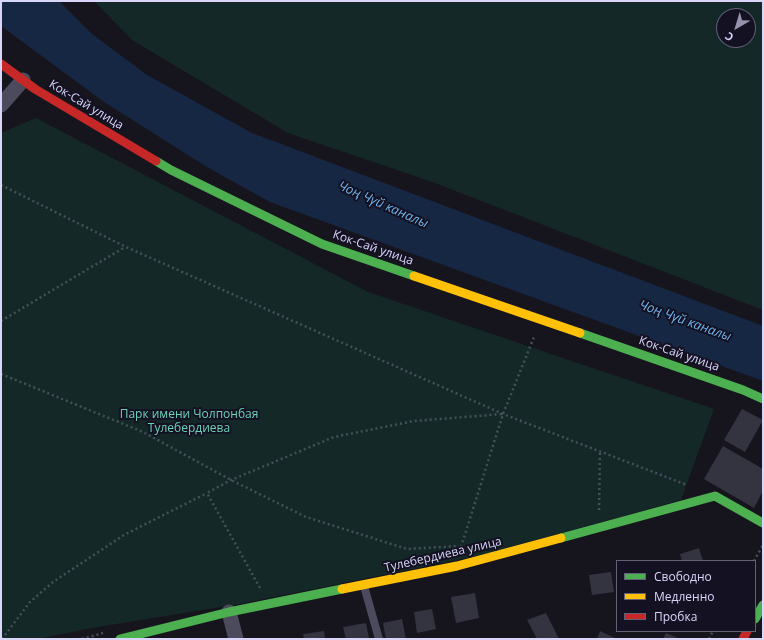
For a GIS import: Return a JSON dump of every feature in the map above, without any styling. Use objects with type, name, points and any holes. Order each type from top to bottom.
[{"type":"street","name":"Кок-Сай улица","points":[[1,64],[35,89],[171,170],[322,244],[541,319],[763,398]]},
{"type":"street","points":[[1,105],[23,80]]},
{"type":"street","name":"Тулебердиева улица","points":[[120,639],[229,612],[457,566],[715,496],[763,523]]},
{"type":"street","points":[[756,617],[763,605]]},
{"type":"street","points":[[229,612],[236,639]]},
{"type":"lane","points":[[364,585],[378,639]]},
{"type":"path","points":[[1,185],[126,247],[503,414],[687,485]]},
{"type":"path","points":[[1,321],[126,247]]},
{"type":"path","points":[[457,566],[462,545],[503,414],[541,319]]},
{"type":"path","points":[[1,374],[143,432],[231,480],[306,517],[407,549],[462,545]]},
{"type":"path","points":[[2,639],[30,602],[53,582],[124,535],[231,480],[334,437],[414,421],[503,414]]},
{"type":"path","points":[[599,528],[600,452]]},
{"type":"path","points":[[207,493],[269,604]]},
{"type":"path","points":[[755,560],[763,545]]},
{"type":"green space","points":[[94,1],[763,1],[763,310],[435,183],[288,133],[132,40]]},
{"type":"green space","name":"Парк имени Чолпонбая Тулебердиева","points":[[36,118],[368,292],[714,409],[681,500],[478,556],[239,604],[92,628],[37,639],[1,639],[1,133]]},
{"type":"water","name":"Чоң Чүй каналы","points":[[1,1],[59,1],[92,34],[147,75],[252,133],[763,326],[763,381],[270,202],[207,167],[104,102],[1,26]]},
{"type":"building","points":[[742,409],[763,420],[745,452],[724,440]]},
{"type":"building","points":[[723,446],[763,469],[763,491],[754,508],[704,479]]},
{"type":"building","points":[[699,548],[703,560],[682,560],[680,554]]},
{"type":"building","points":[[611,572],[614,592],[592,595],[589,575]]},
{"type":"building","points":[[475,593],[479,618],[456,623],[451,597]]},
{"type":"building","points":[[432,609],[436,629],[417,633],[414,612]]},
{"type":"building","points":[[546,613],[559,639],[537,639],[527,620]]},
{"type":"building","points":[[402,619],[406,639],[386,639],[383,623]]},
{"type":"building","points":[[366,623],[369,639],[346,639],[343,627]]},
{"type":"building","points":[[324,631],[325,639],[304,639],[303,634]]},
{"type":"building","points":[[600,631],[617,639],[597,639]]},
{"type":"building","points":[[666,633],[680,639],[663,639]]},
{"type":"traffic: fast","points":[[156,161],[171,170],[322,244],[414,276]]},
{"type":"traffic: fast","points":[[580,333],[743,390],[763,399]]},
{"type":"traffic: fast","points":[[561,538],[715,496],[763,523]]},
{"type":"traffic: fast","points":[[120,639],[229,612],[342,589]]},
{"type":"traffic: fast","points":[[756,617],[763,605]]},
{"type":"traffic: slow","points":[[414,276],[580,333]]},
{"type":"traffic: slow","points":[[342,589],[457,566],[561,538]]},
{"type":"traffic: jam","points":[[1,64],[35,89],[156,161]]},
{"type":"traffic: jam","points":[[743,639],[746,632]]}]
